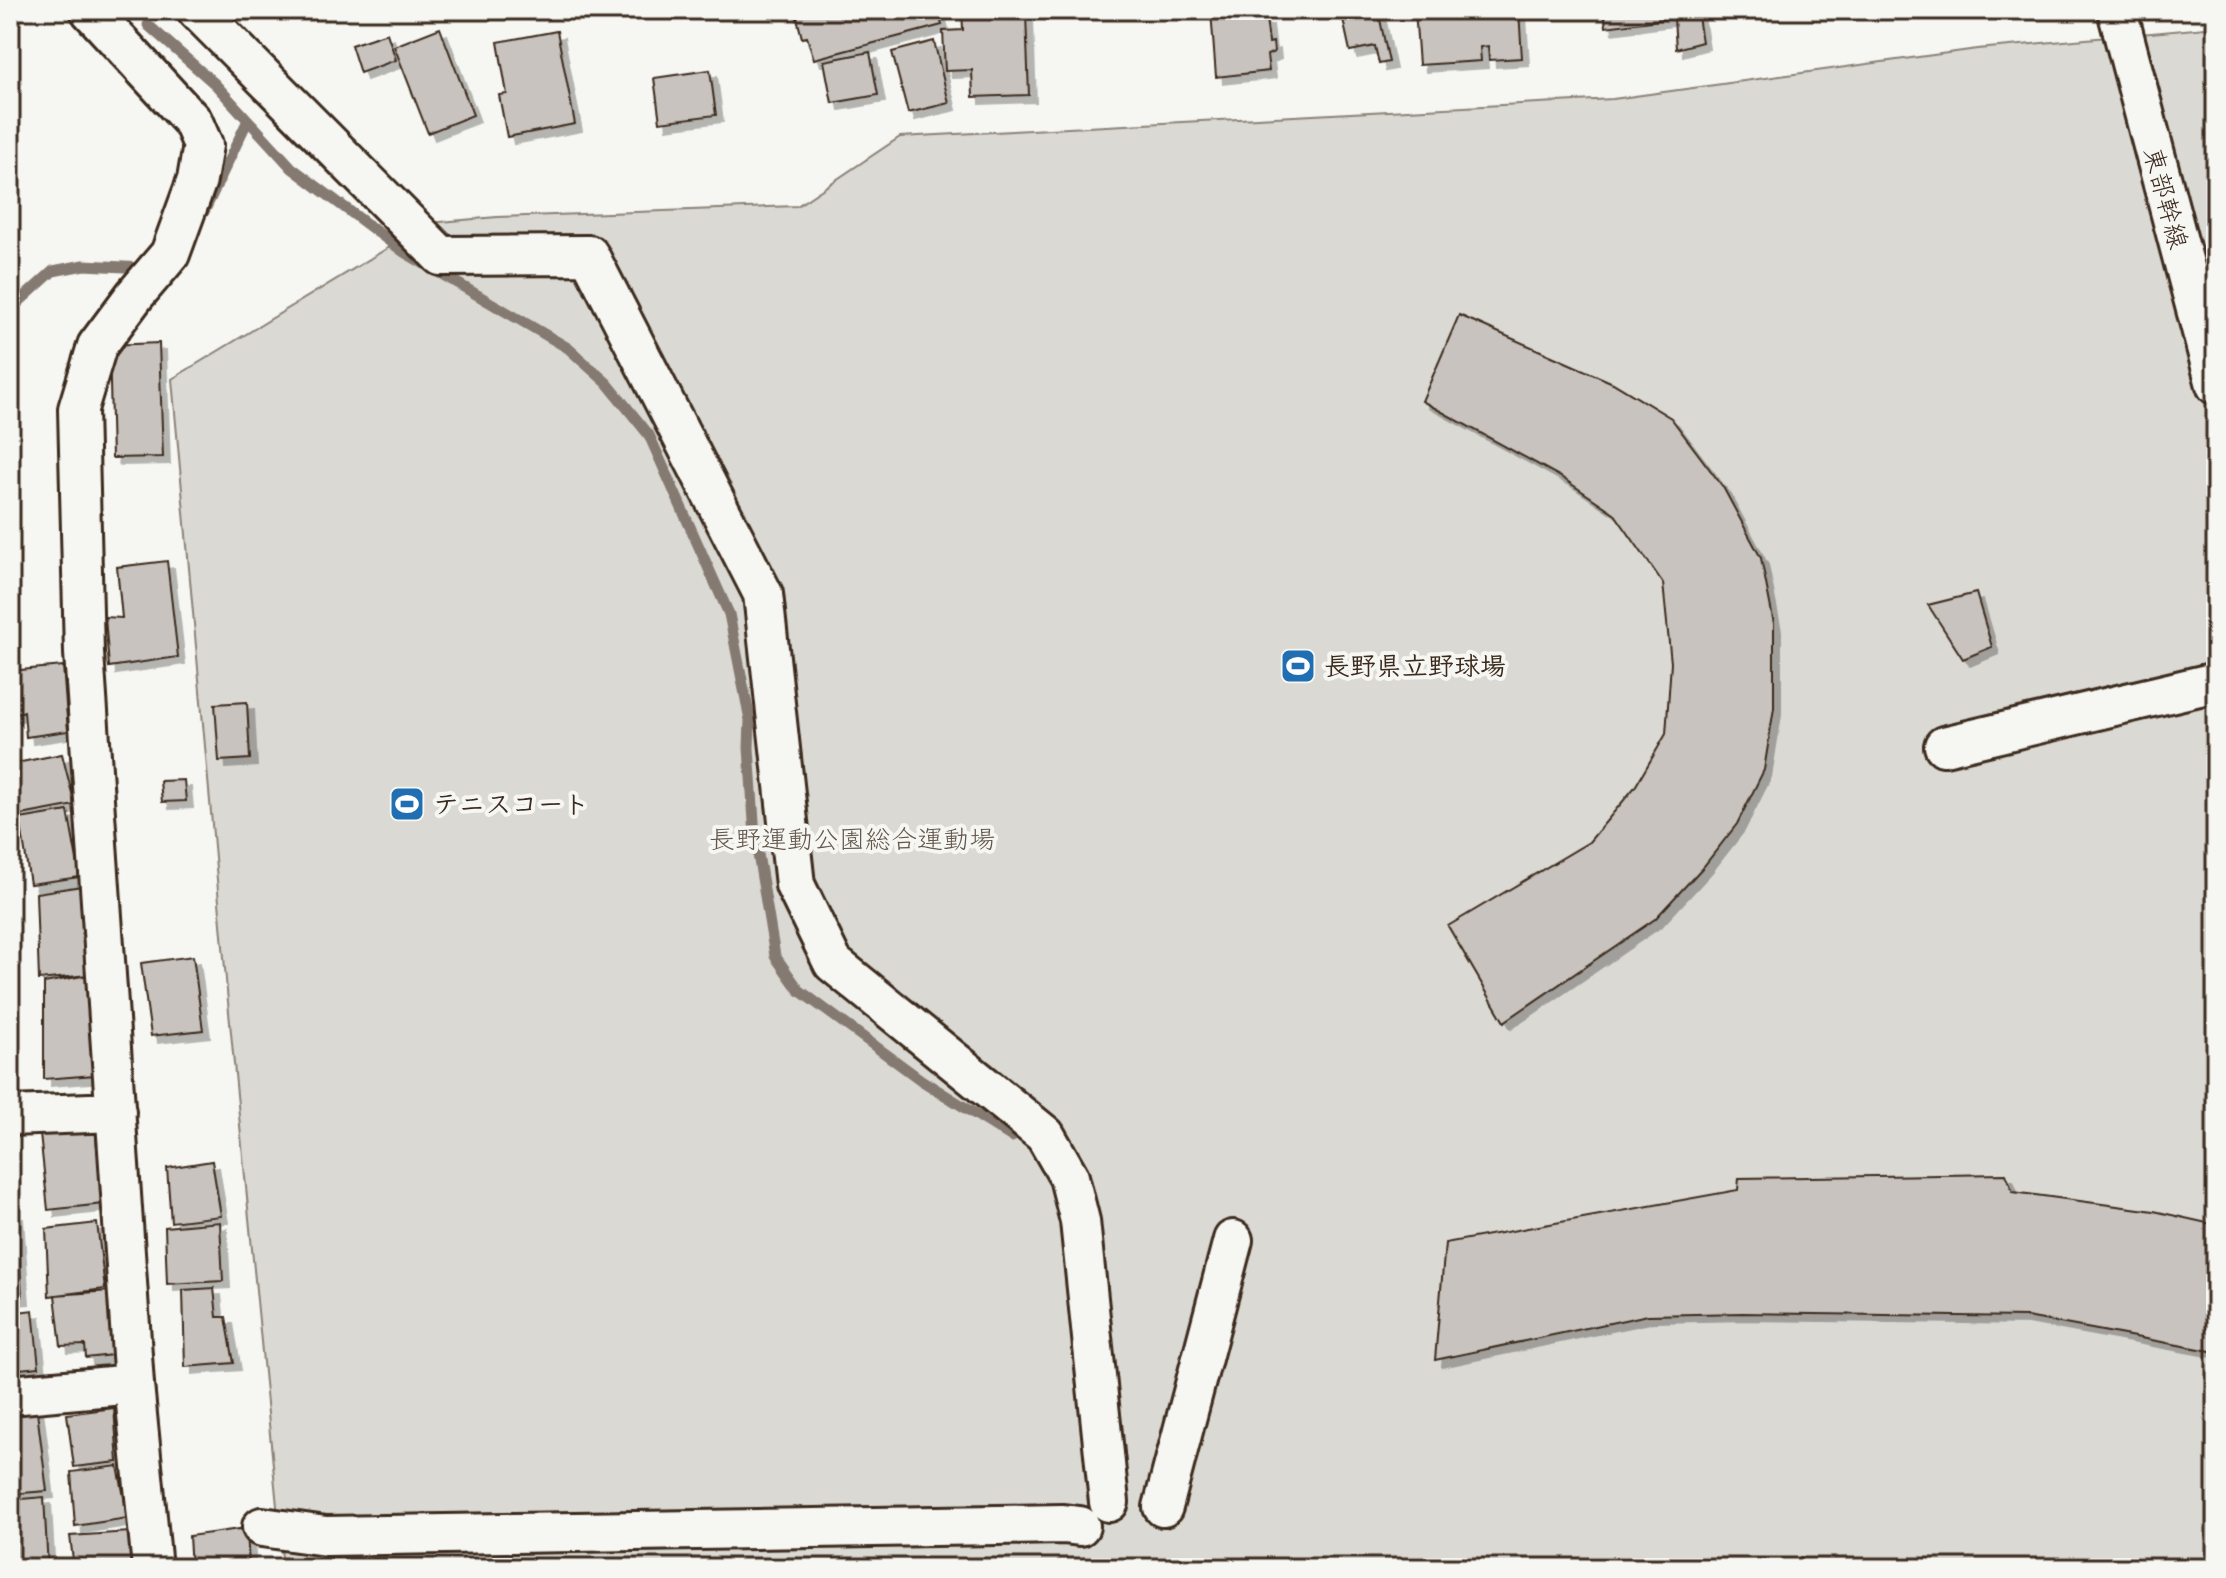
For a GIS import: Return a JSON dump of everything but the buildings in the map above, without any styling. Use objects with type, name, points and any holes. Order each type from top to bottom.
[{"type":"street","points":[[90,10],[193,122],[203,145],[197,180],[170,254],[97,346],[78,409],[84,653],[134,1384],[152,1568]]},
{"type":"street","points":[[197,10],[441,256],[589,255],[763,594],[795,885],[833,963],[1045,1135],[1069,1177],[1080,1221],[1109,1502]]},
{"type":"street","name":"東部幹線","points":[[2117,10],[2216,385]]},
{"type":"street","points":[[1944,746],[2216,682]]},
{"type":"street","points":[[10,1116],[116,1112]]},
{"type":"street","points":[[1163,1507],[1233,1240]]},
{"type":"street","points":[[10,1395],[134,1384]]},
{"type":"street","points":[[262,1527],[326,1536],[1032,1524],[1080,1526]]},
{"type":"green space","name":"長野運動公園総合運動場","points":[[2216,27],[2216,1568],[283,1568],[172,379],[429,223],[497,217],[797,206],[900,137],[1613,99],[1977,49]]},
{"type":"waterway","points":[[148,25],[215,84],[292,168],[404,252],[568,348],[607,383],[649,435],[729,614],[750,720],[755,836],[775,956],[799,990],[921,1080],[1012,1137]]},
{"type":"waterway","points":[[204,212],[247,122]]},
{"type":"waterway","points":[[10,310],[53,271],[84,265],[145,268]]},
{"type":"place","name":"長野県立野球場","points":[[1298,666]]},
{"type":"place","name":"テニスコート","points":[[407,804]]}]
